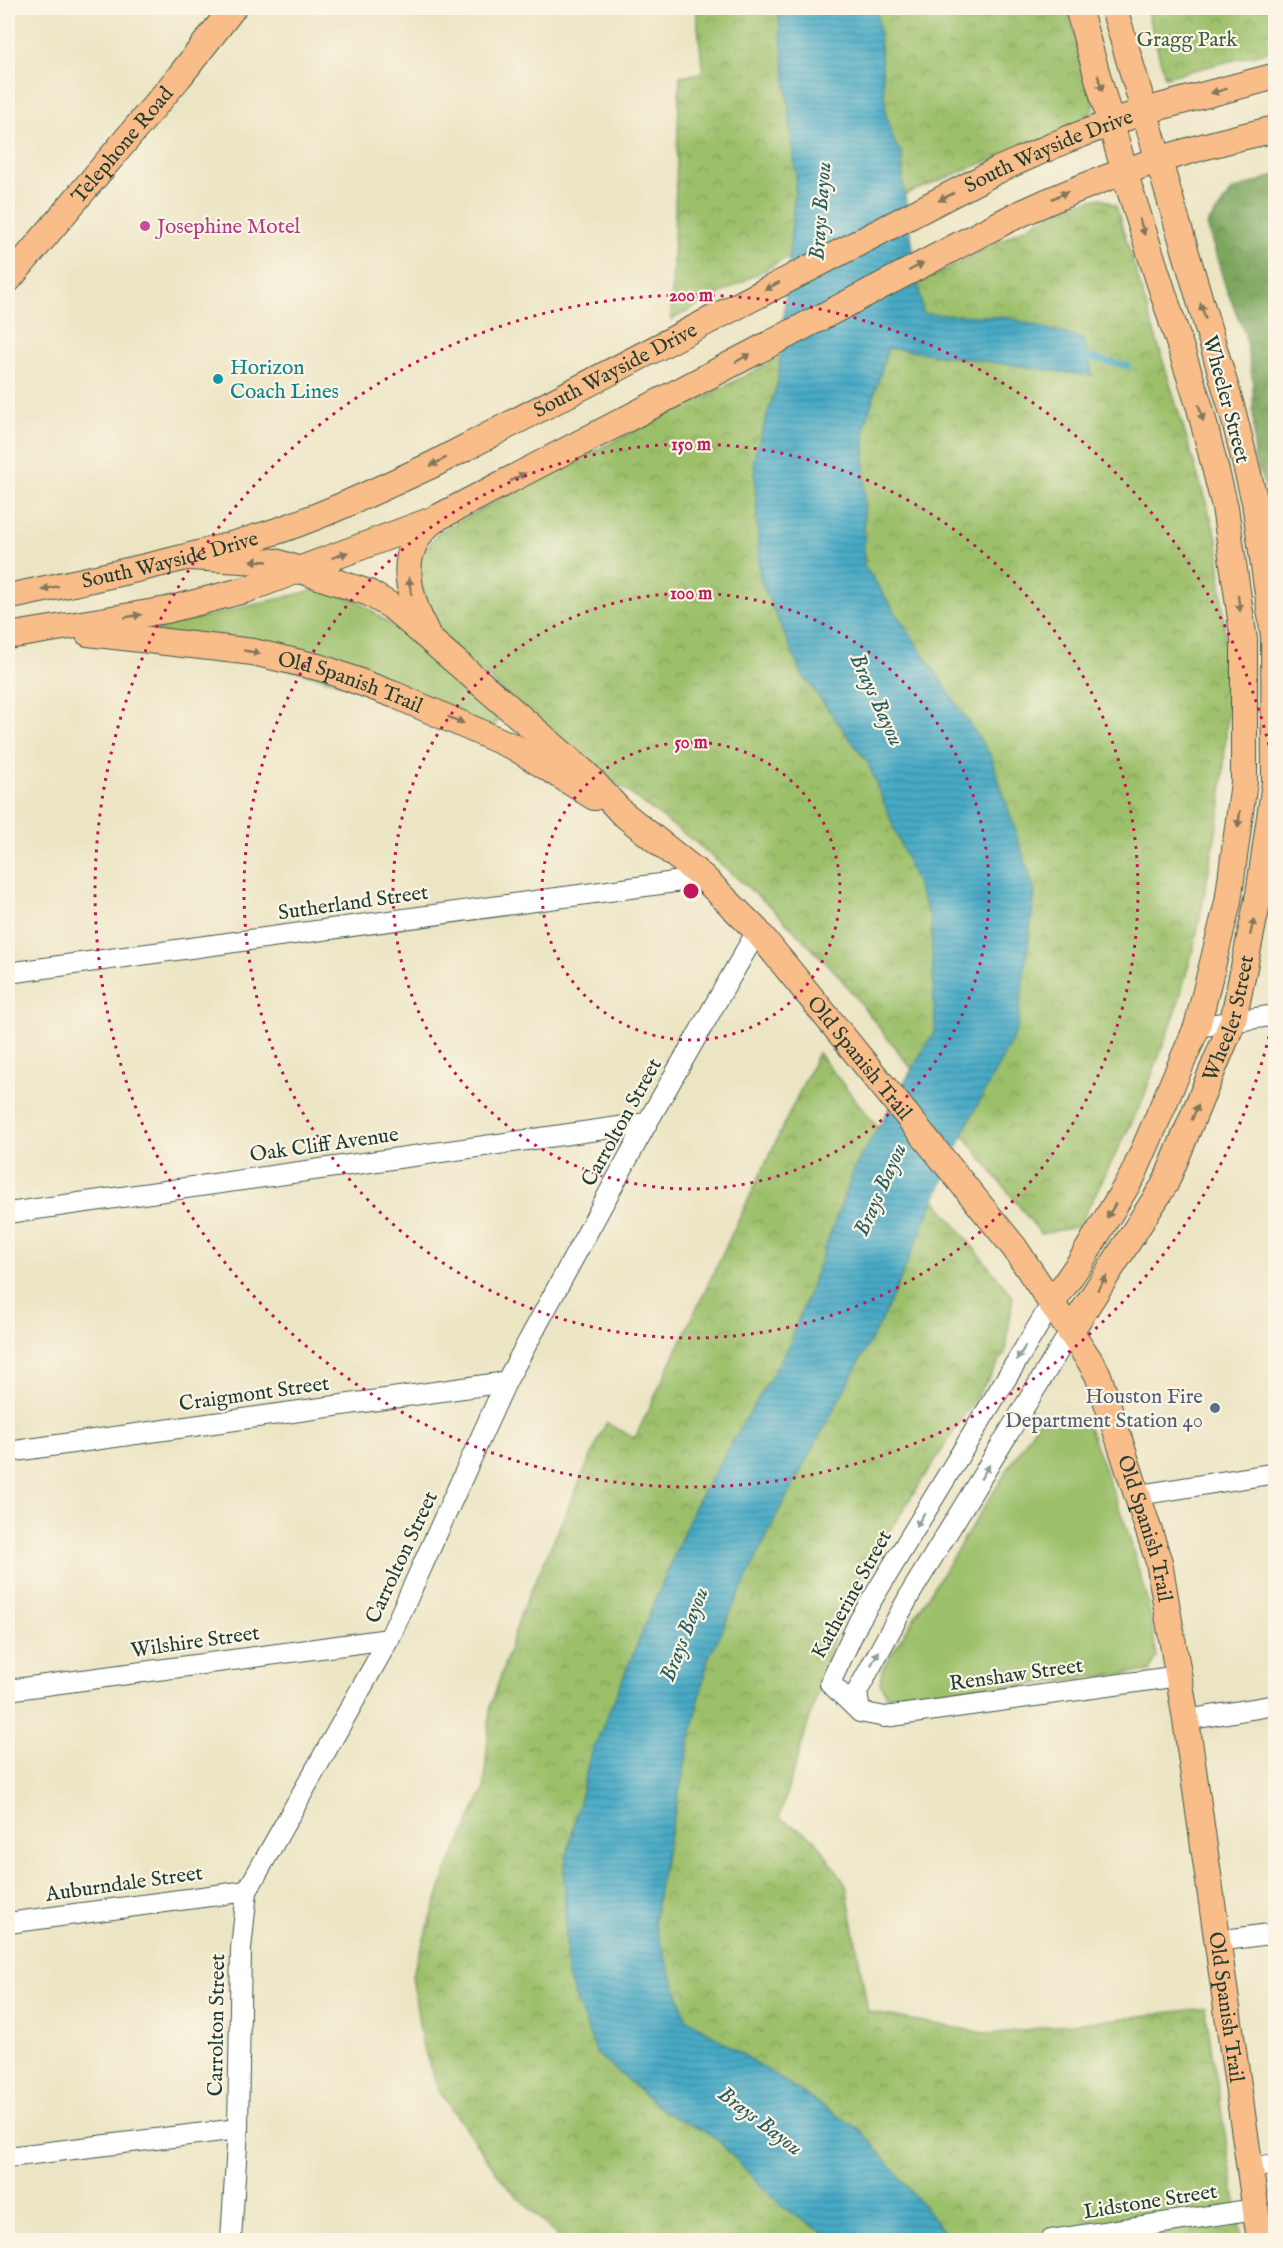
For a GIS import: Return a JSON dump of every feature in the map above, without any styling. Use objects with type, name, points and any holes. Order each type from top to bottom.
[{"type":"main road","name":"Telephone Road","points":[[8,280],[179,77],[233,8]]},
{"type":"main road","name":"Wheeler Street","points":[[1052,1303],[1081,1261],[1133,1175],[1197,1027],[1228,902],[1244,782],[1244,640],[1225,507],[1200,408],[1124,171],[1077,8]]},
{"type":"main road","name":"Wheeler Street","points":[[1070,1332],[1166,1184],[1233,1021],[1259,894],[1275,782],[1274,636],[1255,502],[1233,412],[1114,8]]},
{"type":"main road","name":"South Wayside Drive","points":[[8,597],[189,557],[284,528],[434,464],[694,326],[998,170],[1110,122],[1275,76]]},
{"type":"main road","points":[[8,636],[167,610],[245,590],[435,519],[1007,220],[1069,191],[1157,160],[1275,129]]},
{"type":"main road","points":[[1225,507],[1255,502]]},
{"type":"main road","points":[[430,640],[415,609],[408,582],[410,553],[424,528],[435,519]]},
{"type":"main road","name":"Old Spanish Trail","points":[[189,557],[276,562],[369,593],[391,606],[586,774],[621,812],[704,878],[757,931],[1014,1247],[1098,1375],[1160,1562],[1186,1720],[1260,2241]]},
{"type":"main road","name":"Old Spanish Trail","points":[[55,630],[253,652],[322,668],[415,703],[516,748],[621,812]]},
{"type":"main road","points":[[1244,782],[1275,782]]},
{"type":"street","name":"Sutherland Street","points":[[8,973],[704,878]]},
{"type":"street","name":"Carrolton Street","points":[[231,2241],[238,2129],[241,1950],[247,1891],[390,1639],[506,1382],[647,1123],[757,931]]},
{"type":"street","points":[[1197,1027],[1275,1015]]},
{"type":"street","name":"Oak Cliff Avenue","points":[[8,1213],[647,1123]]},
{"type":"street","name":"Katherine Street","points":[[860,1712],[830,1683],[854,1631],[1052,1303]]},
{"type":"street","points":[[860,1712],[857,1692],[912,1591],[1070,1332]]},
{"type":"street","name":"Craigmont Street","points":[[8,1452],[506,1382]]},
{"type":"street","points":[[1139,1495],[1275,1473]]},
{"type":"street","name":"Wilshire Street","points":[[8,1690],[390,1639]]},
{"type":"street","name":"Renshaw Street","points":[[860,1712],[885,1717],[1179,1676]]},
{"type":"street","points":[[1186,1720],[1275,1705]]},
{"type":"street","name":"Auburndale Street","points":[[8,1923],[247,1891]]},
{"type":"street","points":[[1218,1941],[1275,1933]]},
{"type":"street","points":[[8,2157],[238,2129]]},
{"type":"street","points":[[1250,2168],[1275,2164]]},
{"type":"street","name":"Lidstone Street","points":[[1061,2239],[1255,2209]]},
{"type":"green space","points":[[696,8],[1067,8],[1094,98],[1093,108],[1083,121],[1074,126],[906,194],[671,320],[680,76],[703,73]]},
{"type":"green space","name":"Gragg Park","points":[[1146,8],[1275,8],[1275,50],[1165,77]]},
{"type":"green space","points":[[1275,175],[1275,492],[1266,490],[1254,458],[1253,382],[1245,334],[1226,288],[1207,225],[1232,191]]},
{"type":"green space","points":[[1101,198],[1116,206],[1218,542],[1229,691],[1221,806],[1196,938],[1176,1011],[1141,1104],[1079,1226],[1041,1234],[839,976],[773,909],[695,842],[569,748],[431,627],[417,560],[439,532],[528,484],[714,392],[1070,204]]},
{"type":"green space","points":[[322,588],[358,601],[405,635],[499,719],[493,727],[146,628],[196,619]]},
{"type":"green space","points":[[818,1053],[1013,1297],[1005,1353],[867,1565],[834,1639],[779,1818],[815,1839],[846,1884],[868,2012],[990,2034],[1205,2008],[1242,2240],[561,2240],[505,2184],[439,2091],[422,2044],[412,1975],[446,1873],[484,1790],[490,1709],[521,1613],[606,1423],[635,1438]]},
{"type":"green space","points":[[1039,1420],[1088,1426],[1127,1529],[1148,1603],[1157,1657],[1150,1671],[901,1699],[887,1696],[880,1683],[882,1669]]},
{"type":"water","name":"Brays Bayou","points":[[778,8],[877,8],[886,115],[895,144],[902,153],[903,183],[923,314],[1005,317],[1083,339],[1093,376],[888,348],[865,426],[864,565],[991,756],[1035,892],[1017,1030],[968,1123],[884,1316],[779,1511],[708,1659],[662,1871],[654,1923],[686,2018],[862,2131],[951,2240],[835,2240],[782,2207],[712,2135],[666,2113],[597,2054],[567,1976],[564,1868],[589,1760],[695,1505],[788,1348],[855,1167],[935,1030],[931,920],[868,763],[802,674],[760,579],[754,457],[778,381],[796,177]]},
{"type":"waterway","points":[[1081,356],[1128,366]]},
{"type":"place","name":"Josephine Motel","points":[[145,226]]},
{"type":"place","name":"Horizon Coach Lines","points":[[218,379]]},
{"type":"place","name":"Houston Fire Department Station 40","points":[[1215,1408]]}]
